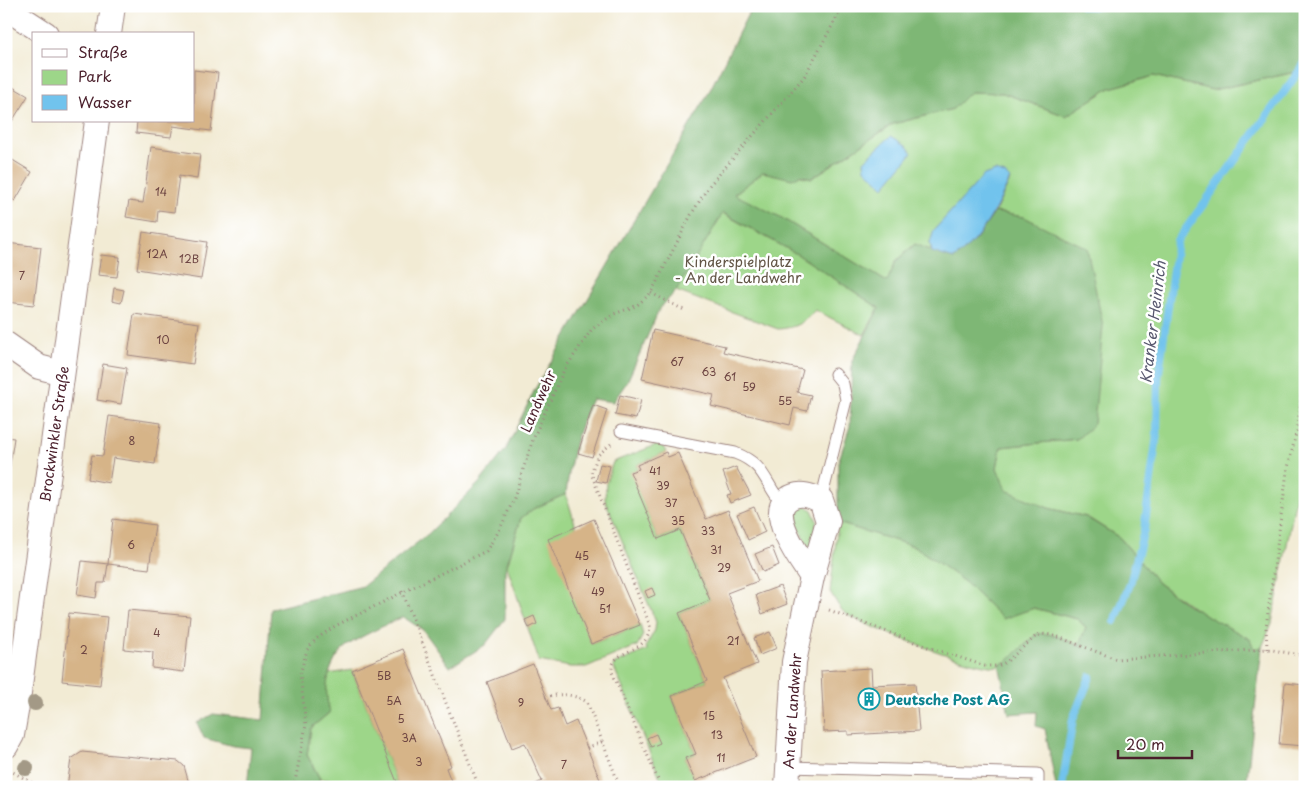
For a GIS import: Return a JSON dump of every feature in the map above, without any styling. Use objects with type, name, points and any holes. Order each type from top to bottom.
[{"type":"street","points":[[109,32],[112,6]]},
{"type":"street","points":[[6,8],[43,32]]},
{"type":"street","name":"Brockwinkler Straße","points":[[6,746],[12,735],[16,709],[97,122]]},
{"type":"street","points":[[6,344],[39,367],[62,373]]},
{"type":"street","points":[[812,577],[795,551],[782,524],[780,513],[788,499],[802,494],[821,500]]},
{"type":"street","name":"An der Landwehr","points":[[788,777],[794,662],[812,577],[828,521],[821,500]]},
{"type":"lane","points":[[821,500],[846,400],[843,384],[835,374]]},
{"type":"lane","points":[[621,431],[736,453],[749,458],[759,465],[772,492],[783,505]]},
{"type":"lane","points":[[788,777],[1038,774],[1038,787]]},
{"type":"path","name":"Landwehr","points":[[294,787],[306,725],[300,674],[307,650],[316,638],[334,626],[402,591],[433,579],[486,551],[499,531],[514,501],[533,439],[564,370],[592,329],[614,314],[636,306],[651,293],[691,215],[708,187],[804,77],[843,6]]},
{"type":"path","points":[[651,293],[684,310]]},
{"type":"path","points":[[1267,649],[1266,627],[1287,472],[1298,425],[1305,357]]},
{"type":"path","points":[[621,431],[609,447],[598,455],[590,473],[650,626],[648,639],[641,646],[615,660],[612,672],[661,787]]},
{"type":"path","points":[[402,591],[479,787]]},
{"type":"path","points":[[807,602],[922,646],[985,666],[998,666],[1006,662],[1035,636],[1042,634],[1053,635],[1116,659],[1267,649],[1305,656]]},
{"type":"path","points":[[545,697],[562,694],[580,698],[587,702],[604,741],[620,787]]},
{"type":"path","points":[[587,748],[604,741]]},
{"type":"path","points":[[6,768],[40,787]]},
{"type":"green space","points":[[752,6],[1305,6],[1305,70],[1213,90],[1154,76],[1110,88],[1066,116],[1003,93],[970,92],[953,109],[893,124],[812,178],[800,175],[792,179],[763,172],[734,194],[780,217],[887,282],[896,261],[915,244],[954,259],[976,239],[995,212],[1024,217],[1087,248],[1103,326],[1094,424],[1077,439],[1001,447],[997,468],[1006,490],[1048,508],[1086,517],[1120,538],[1158,583],[1189,606],[1250,639],[1254,649],[1262,647],[1246,787],[1056,787],[1045,729],[1036,726],[1037,712],[1009,714],[999,664],[1006,662],[1037,634],[1049,634],[1084,648],[1079,645],[1086,627],[1077,619],[1034,608],[1003,619],[966,583],[916,547],[838,523],[838,463],[850,426],[852,361],[879,308],[797,254],[723,213],[676,291],[660,308],[627,382],[613,402],[592,399],[575,445],[566,494],[533,509],[521,518],[505,571],[505,619],[485,645],[450,667],[423,630],[403,617],[346,646],[333,664],[328,680],[327,696],[330,712],[311,728],[307,755],[320,779],[318,787],[247,787],[251,748],[233,746],[204,738],[197,723],[213,714],[263,720],[271,609],[363,586],[428,534],[480,482],[506,449],[535,389],[707,96]]},
{"type":"green space","points":[[1305,70],[1305,450],[1272,623],[1262,647],[1254,650],[1158,583],[1120,538],[1087,517],[1048,508],[1005,490],[997,468],[1001,447],[1077,439],[1024,217],[995,212],[1010,180],[930,243],[932,252],[915,244],[896,261],[887,282],[780,217],[733,195],[763,172],[812,178],[893,124],[953,109],[970,92],[1003,93],[1066,116],[1110,88],[1154,76],[1213,90]]},
{"type":"green space","name":"Kinderspielplatz - An der Landwehr","points":[[722,213],[797,254],[879,308],[864,335],[815,310],[799,324],[778,329],[676,291]]},
{"type":"green space","points":[[661,443],[666,452],[637,465],[639,469],[631,472],[658,539],[680,530],[710,600],[679,613],[707,681],[672,696],[696,754],[685,758],[695,781],[681,787],[664,787],[613,665],[647,650],[646,646],[655,630],[656,622],[605,500],[606,483],[613,462]]},
{"type":"green space","points":[[566,494],[576,527],[578,609],[591,644],[640,625],[643,635],[637,646],[586,667],[570,667],[539,661],[507,566],[521,518],[533,509]]},
{"type":"green space","points":[[805,505],[812,510],[817,521],[810,551],[794,518],[795,508]]},
{"type":"green space","points":[[838,523],[916,547],[966,583],[1003,618],[1034,608],[1077,619],[1086,627],[1079,645],[1053,635],[1037,634],[1004,664],[987,666],[947,655],[857,620],[844,612],[830,592]]},
{"type":"green space","points":[[352,670],[399,787],[357,787],[346,782],[320,779],[307,755],[311,728],[330,712],[324,695],[329,674]]},
{"type":"water","points":[[891,136],[906,145],[912,153],[884,187],[865,169],[864,161]]},
{"type":"water","points":[[995,171],[1005,174],[1010,179],[993,213],[980,233],[954,259],[932,252],[930,243],[934,230],[984,175]]},
{"type":"building","points":[[195,70],[218,73],[211,131],[173,126],[171,137],[136,133],[137,122],[195,122]]},
{"type":"building","points":[[6,83],[28,96],[9,126],[6,124]]},
{"type":"building","points":[[151,147],[200,154],[197,179],[179,176],[174,212],[158,210],[157,222],[126,217],[129,201],[143,203]]},
{"type":"building","points":[[6,156],[32,172],[15,201],[6,195]]},
{"type":"building","points":[[143,232],[207,242],[201,279],[137,269]]},
{"type":"building","points":[[6,243],[41,247],[34,305],[6,302]]},
{"type":"building","points":[[101,255],[120,257],[117,277],[98,275]]},
{"type":"building","points":[[114,288],[124,290],[121,303],[112,301]]},
{"type":"building","points":[[134,314],[199,323],[193,364],[128,355]]},
{"type":"building","points":[[653,330],[725,346],[723,352],[803,370],[797,392],[811,395],[807,411],[794,408],[790,425],[711,406],[714,395],[642,379]]},
{"type":"building","points":[[103,364],[127,368],[121,404],[97,400]]},
{"type":"building","points":[[620,395],[641,400],[636,419],[615,415]]},
{"type":"building","points":[[593,405],[607,410],[592,457],[578,453]]},
{"type":"building","points":[[109,416],[161,423],[155,464],[113,458],[109,483],[88,479],[92,455],[103,456]]},
{"type":"building","points":[[6,437],[14,438],[7,485],[6,485]]},
{"type":"building","points":[[666,452],[668,457],[678,453],[706,519],[728,510],[758,581],[727,593],[757,664],[723,678],[756,757],[695,781],[685,758],[696,754],[672,696],[707,681],[679,613],[710,600],[680,530],[658,539],[630,472],[639,469],[637,465]]},
{"type":"building","points":[[600,464],[610,466],[606,483],[596,481]]},
{"type":"building","points":[[736,467],[751,495],[730,503],[727,495],[731,494],[723,472]]},
{"type":"building","points":[[754,507],[765,532],[748,540],[737,514]]},
{"type":"building","points":[[113,519],[155,525],[149,569],[108,564]]},
{"type":"building","points":[[594,519],[640,625],[591,644],[548,539]]},
{"type":"building","points":[[772,547],[779,565],[763,572],[755,554]]},
{"type":"building","points":[[82,561],[108,564],[105,583],[98,583],[96,598],[77,595]]},
{"type":"building","points":[[780,586],[787,604],[762,614],[756,595]]},
{"type":"building","points":[[652,588],[655,595],[648,598],[645,591]]},
{"type":"building","points":[[128,610],[190,616],[184,672],[152,668],[153,652],[124,649]]},
{"type":"building","points":[[69,613],[107,617],[100,685],[62,681]]},
{"type":"building","points":[[534,616],[537,624],[529,628],[525,620]]},
{"type":"building","points":[[770,632],[777,648],[760,655],[754,638]]},
{"type":"building","points":[[403,649],[451,766],[446,768],[451,781],[436,787],[416,787],[414,783],[399,787],[352,670]]},
{"type":"building","points":[[533,664],[551,710],[558,708],[565,726],[576,721],[603,787],[529,787],[542,781],[525,743],[512,748],[487,682]]},
{"type":"building","name":"Deutsche Post AG","points":[[871,668],[872,685],[915,683],[919,731],[848,735],[848,731],[824,732],[821,671]]},
{"type":"building","points":[[1285,683],[1305,685],[1305,746],[1279,744]]},
{"type":"building","points":[[656,734],[660,743],[651,747],[647,738]]},
{"type":"building","points":[[82,752],[178,761],[184,766],[190,787],[67,787],[71,759]]},
{"type":"waterway","points":[[1083,6],[1098,6]]},
{"type":"waterway","name":"Kranker Heinrich","points":[[1115,621],[1130,584],[1144,530],[1157,435],[1158,379],[1177,241],[1305,63]]},
{"type":"waterway","name":"Kranker Heinrich","points":[[1062,787],[1073,719],[1090,677]]},
{"type":"place","name":"Deutsche Post AG","points":[[869,699]]}]
